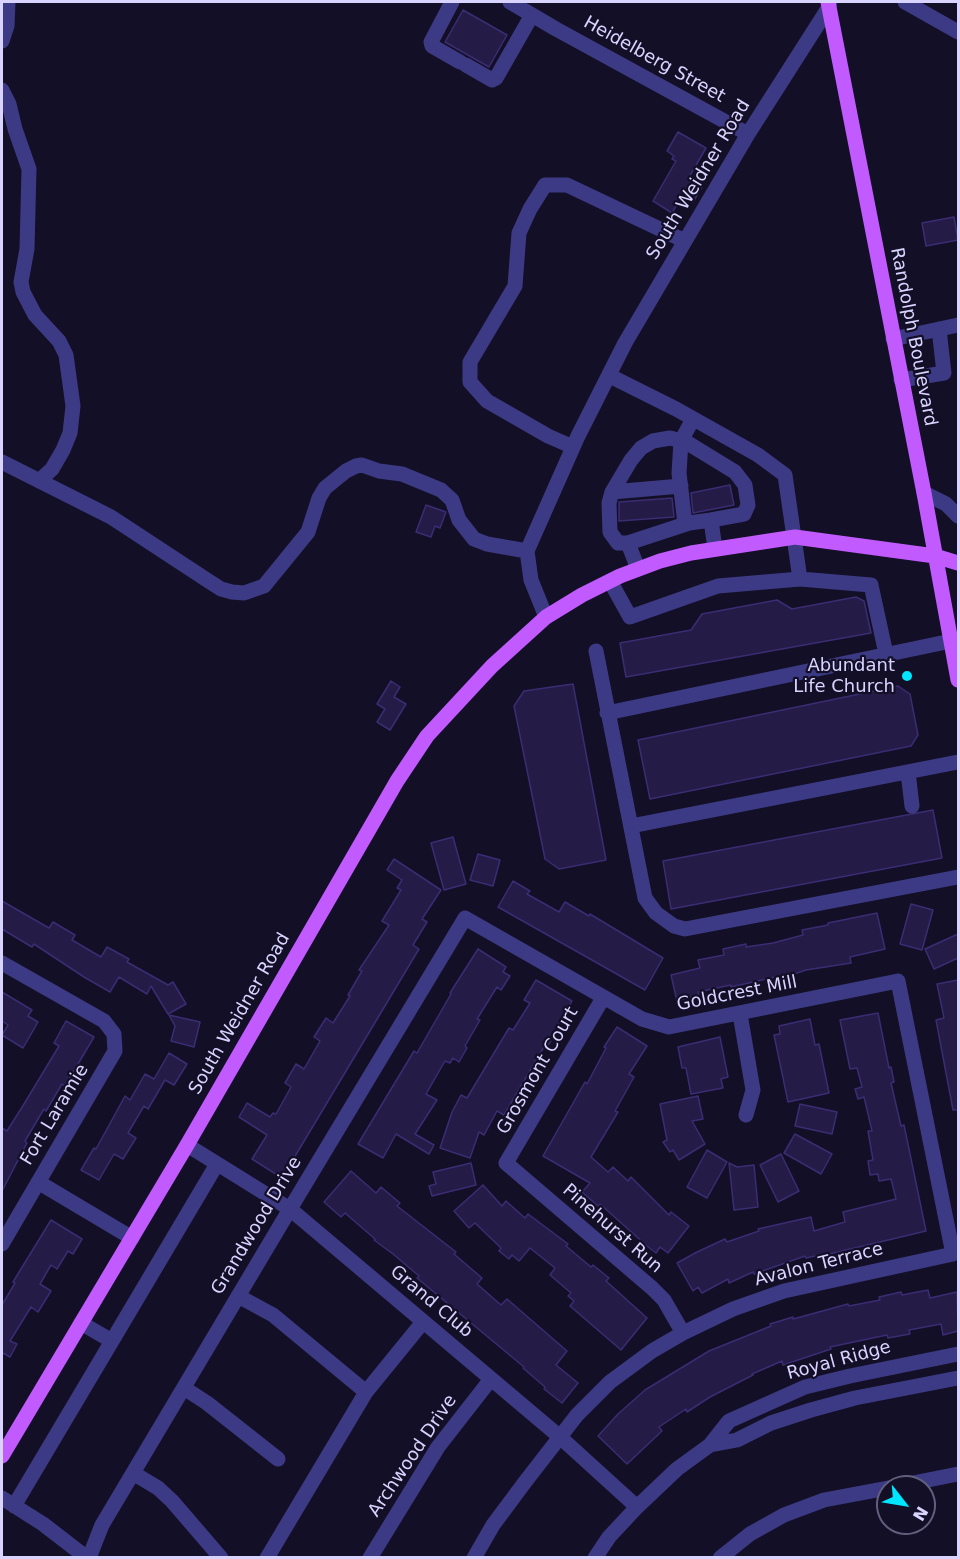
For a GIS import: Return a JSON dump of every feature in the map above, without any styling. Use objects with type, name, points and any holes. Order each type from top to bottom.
[{"type":"main road","name":"Randolph Boulevard","points":[[829,3],[958,680]]},
{"type":"main road","name":"South Weidner Road","points":[[2,1456],[187,1145],[397,781],[427,736],[485,673],[546,618],[582,595],[638,569],[691,553],[795,537],[935,556],[958,563]]},
{"type":"street","points":[[2,41],[7,26],[8,2]]},
{"type":"street","points":[[453,2],[431,42],[432,46],[492,80],[496,78],[532,15]]},
{"type":"street","name":"Heidelberg Street","points":[[510,2],[748,134]]},
{"type":"street","points":[[905,2],[958,32]]},
{"type":"street","name":"South Weidner Road","points":[[527,551],[573,447],[625,343],[748,134],[829,3]]},
{"type":"street","points":[[2,90],[9,104],[29,169],[27,249],[23,266],[23,292],[35,315],[59,341],[66,356],[73,406],[69,433],[63,450],[52,469],[39,481]]},
{"type":"street","points":[[573,447],[548,436],[488,401],[470,382],[470,362],[515,286],[519,233],[530,209],[545,185],[567,185],[685,241]]},
{"type":"street","points":[[893,339],[958,325]]},
{"type":"street","points":[[901,380],[944,373],[939,329]]},
{"type":"street","points":[[610,376],[758,455],[785,475],[800,579]]},
{"type":"street","points":[[685,524],[679,473],[681,441],[693,419]]},
{"type":"street","points":[[670,438],[681,441],[687,442],[735,472],[745,485],[747,505],[744,514],[685,524],[628,543],[618,543],[610,532],[609,503],[612,492],[631,460],[641,448],[653,441],[670,438]]},
{"type":"street","points":[[2,462],[111,517],[214,585],[232,592],[244,593],[264,586],[308,532],[319,498],[325,488],[346,471],[362,465],[379,471],[402,474],[441,490],[452,500],[459,520],[474,539],[487,544],[527,551],[531,580],[546,618]]},
{"type":"street","points":[[612,492],[681,486]]},
{"type":"street","points":[[924,493],[946,504],[958,516]]},
{"type":"street","points":[[711,520],[715,549]]},
{"type":"street","points":[[628,543],[638,569]]},
{"type":"street","points":[[610,581],[630,617],[718,586],[800,579],[872,585],[886,654]]},
{"type":"street","points":[[607,713],[951,641]]},
{"type":"street","points":[[596,651],[645,898],[656,913],[674,926],[685,929],[958,877]]},
{"type":"street","points":[[631,826],[958,762]]},
{"type":"street","points":[[908,772],[912,806]]},
{"type":"street","name":"Goldcrest Mill","points":[[465,918],[642,1019],[669,1027],[898,981],[953,1254]]},
{"type":"street","name":"Grandwood Drive","points":[[88,1557],[102,1525],[465,918]]},
{"type":"street","name":"Fort Laramie","points":[[2,963],[104,1021],[114,1034],[116,1051],[2,1244]]},
{"type":"street","name":"Grosmont Court","points":[[506,1163],[603,998]]},
{"type":"street","points":[[740,1014],[753,1090],[746,1115]]},
{"type":"street","name":"Grand Club","points":[[187,1145],[290,1209],[560,1437],[637,1507]]},
{"type":"street","name":"Pinehurst Run","points":[[506,1163],[652,1288],[664,1300],[683,1333]]},
{"type":"street","points":[[88,1557],[8,1502],[112,1341],[217,1164]]},
{"type":"street","points":[[38,1182],[132,1238]]},
{"type":"street","name":"Avalon Terrace","points":[[474,1557],[493,1525],[560,1437],[593,1399],[633,1364],[683,1333],[733,1309],[784,1291],[953,1254]]},
{"type":"street","points":[[238,1296],[273,1315],[366,1392]]},
{"type":"street","points":[[267,1557],[366,1392],[423,1322]]},
{"type":"street","points":[[81,1323],[112,1341]]},
{"type":"street","name":"Royal Ridge","points":[[595,1557],[609,1537],[637,1507],[677,1469],[710,1446],[729,1421],[805,1387],[958,1354]]},
{"type":"street","name":"Archwood Drive","points":[[370,1557],[438,1447],[491,1378]]},
{"type":"street","name":"Royal Ridge","points":[[710,1446],[737,1440],[771,1423],[811,1410],[855,1398],[958,1378]]},
{"type":"street","points":[[184,1388],[207,1403],[278,1459]]},
{"type":"street","points":[[133,1473],[158,1488],[172,1501],[221,1557]]},
{"type":"street","points":[[936,1478],[958,1474]]},
{"type":"street","points":[[720,1557],[750,1534],[784,1515],[824,1500],[876,1490]]},
{"type":"building","points":[[463,10],[507,35],[489,67],[445,42]]},
{"type":"building","points":[[678,132],[706,148],[688,179],[702,187],[693,202],[682,196],[672,213],[653,201],[676,161],[672,159],[674,156],[667,151]]},
{"type":"building","points":[[954,217],[958,240],[926,246],[922,223]]},
{"type":"building","points":[[730,485],[734,505],[693,513],[691,493]]},
{"type":"building","points":[[672,498],[674,517],[619,521],[619,502]]},
{"type":"building","points":[[426,505],[446,512],[440,528],[435,526],[431,537],[416,532]]},
{"type":"building","points":[[856,597],[864,601],[871,633],[626,677],[620,643],[691,630],[702,614],[777,600],[792,609]]},
{"type":"building","points":[[391,681],[400,687],[394,697],[406,704],[390,730],[377,722],[385,709],[377,704]]},
{"type":"building","points":[[573,684],[606,860],[559,869],[545,859],[514,706],[524,691]]},
{"type":"building","points":[[898,686],[910,694],[918,735],[911,746],[650,799],[638,740]]},
{"type":"building","points":[[933,810],[942,858],[671,909],[663,861]]},
{"type":"building","points":[[453,837],[466,884],[444,890],[431,843]]},
{"type":"building","points":[[478,854],[500,860],[493,886],[470,880]]},
{"type":"building","points":[[394,859],[441,890],[422,919],[427,922],[413,945],[419,949],[282,1178],[252,1159],[267,1135],[239,1117],[247,1103],[270,1117],[273,1113],[276,1114],[291,1087],[285,1083],[296,1064],[304,1069],[320,1041],[314,1037],[326,1018],[333,1023],[350,996],[348,995],[362,971],[359,970],[389,925],[382,921],[401,890],[397,888],[402,880],[387,870]]},
{"type":"building","points":[[513,881],[530,891],[527,894],[559,912],[565,902],[589,916],[590,914],[663,958],[645,990],[498,907]]},
{"type":"building","points":[[2,901],[49,928],[53,922],[75,935],[72,940],[101,957],[107,947],[129,959],[127,962],[168,985],[173,982],[186,1004],[168,1014],[151,986],[147,994],[119,977],[110,992],[34,944],[32,947],[2,929]]},
{"type":"building","points":[[911,904],[933,910],[922,950],[900,944]]},
{"type":"building","points":[[877,913],[885,949],[850,957],[851,963],[698,992],[699,995],[677,1001],[671,975],[700,968],[698,960],[724,955],[723,949],[746,944],[746,947],[773,943],[803,935],[802,930]]},
{"type":"building","points":[[958,934],[958,958],[934,969],[925,949]]},
{"type":"building","points":[[478,949],[506,967],[503,972],[510,976],[501,990],[497,987],[477,1019],[480,1020],[459,1062],[453,1058],[450,1063],[445,1061],[426,1094],[437,1100],[415,1134],[434,1145],[429,1154],[396,1134],[383,1158],[358,1144],[414,1051],[417,1053],[450,993]]},
{"type":"building","points":[[536,980],[572,1001],[557,1027],[559,1028],[547,1047],[545,1045],[504,1115],[497,1111],[484,1135],[479,1132],[470,1158],[440,1148],[452,1112],[461,1095],[467,1098],[509,1028],[513,1030],[530,1003],[524,1000]]},
{"type":"building","points":[[958,980],[958,1110],[953,1110],[936,1020],[944,1018],[937,984]]},
{"type":"building","points":[[2,992],[32,1010],[28,1016],[38,1022],[23,1048],[2,1035],[8,1025],[2,1021]]},
{"type":"building","points":[[878,1013],[894,1082],[891,1083],[901,1126],[904,1125],[926,1231],[825,1255],[806,1258],[805,1256],[754,1274],[753,1272],[729,1283],[728,1279],[702,1293],[698,1287],[693,1291],[677,1263],[725,1239],[727,1242],[759,1231],[758,1229],[811,1217],[814,1231],[845,1222],[843,1212],[896,1199],[891,1179],[879,1181],[878,1174],[870,1175],[868,1161],[873,1160],[868,1131],[872,1131],[864,1097],[858,1099],[855,1089],[862,1087],[857,1068],[850,1069],[840,1020]]},
{"type":"building","points":[[169,1015],[200,1022],[194,1047],[171,1041],[175,1026]]},
{"type":"building","points":[[810,1019],[815,1045],[819,1044],[829,1093],[788,1102],[774,1035],[780,1034],[779,1026]]},
{"type":"building","points":[[66,1021],[94,1037],[65,1086],[62,1084],[46,1111],[44,1109],[25,1141],[27,1143],[2,1191],[2,1128],[7,1131],[59,1046],[54,1043]]},
{"type":"building","points":[[617,1027],[647,1046],[629,1074],[634,1077],[615,1111],[618,1112],[591,1157],[608,1172],[613,1167],[628,1181],[631,1177],[669,1215],[671,1212],[689,1226],[668,1253],[660,1247],[656,1253],[600,1204],[598,1206],[582,1192],[590,1183],[543,1156],[585,1082],[587,1084],[606,1048],[604,1047]]},
{"type":"building","points":[[720,1037],[728,1077],[721,1079],[723,1088],[691,1094],[686,1068],[682,1068],[678,1047]]},
{"type":"building","points":[[169,1053],[187,1064],[174,1085],[165,1080],[148,1109],[144,1106],[128,1133],[136,1138],[123,1159],[114,1154],[99,1180],[81,1170],[94,1148],[96,1149],[125,1096],[130,1100],[145,1074],[154,1079]]},
{"type":"building","points":[[698,1096],[703,1119],[692,1121],[705,1144],[679,1160],[673,1150],[670,1152],[663,1142],[667,1140],[660,1104]]},
{"type":"building","points":[[800,1104],[837,1112],[832,1134],[795,1126]]},
{"type":"building","points":[[795,1134],[832,1154],[821,1174],[784,1153]]},
{"type":"building","points":[[707,1150],[727,1162],[707,1198],[687,1187]]},
{"type":"building","points":[[781,1154],[799,1191],[778,1202],[760,1165]]},
{"type":"building","points":[[471,1163],[476,1185],[432,1196],[429,1186],[436,1184],[433,1172]]},
{"type":"building","points":[[729,1163],[737,1167],[754,1165],[758,1207],[734,1210]]},
{"type":"building","points":[[351,1171],[376,1193],[381,1187],[400,1203],[397,1206],[456,1252],[454,1254],[482,1278],[477,1284],[501,1305],[507,1299],[567,1351],[556,1365],[578,1383],[562,1403],[544,1389],[545,1387],[524,1367],[417,1278],[419,1276],[345,1213],[341,1217],[324,1202]]},
{"type":"building","points":[[483,1185],[502,1206],[506,1201],[525,1218],[528,1214],[568,1244],[566,1246],[591,1267],[593,1265],[609,1278],[606,1281],[647,1318],[621,1350],[570,1306],[574,1301],[568,1296],[571,1293],[550,1275],[555,1268],[530,1248],[519,1261],[512,1255],[509,1259],[475,1223],[469,1228],[454,1211]]},
{"type":"building","points":[[51,1220],[82,1239],[73,1254],[68,1251],[57,1269],[51,1265],[40,1284],[51,1291],[38,1312],[31,1307],[10,1341],[17,1344],[10,1357],[3,1353],[2,1355],[2,1305],[15,1283],[13,1282]]},
{"type":"building","points":[[928,1290],[930,1298],[957,1292],[958,1331],[943,1335],[941,1324],[909,1330],[910,1334],[888,1338],[887,1335],[830,1347],[831,1349],[783,1365],[782,1361],[752,1374],[687,1412],[686,1409],[659,1427],[662,1431],[627,1464],[598,1436],[645,1390],[709,1351],[771,1326],[770,1324],[848,1304],[849,1306],[880,1300],[879,1297],[901,1292],[902,1295]]},
{"type":"place","name":"Abundant Life Church","points":[[907,676]]}]
